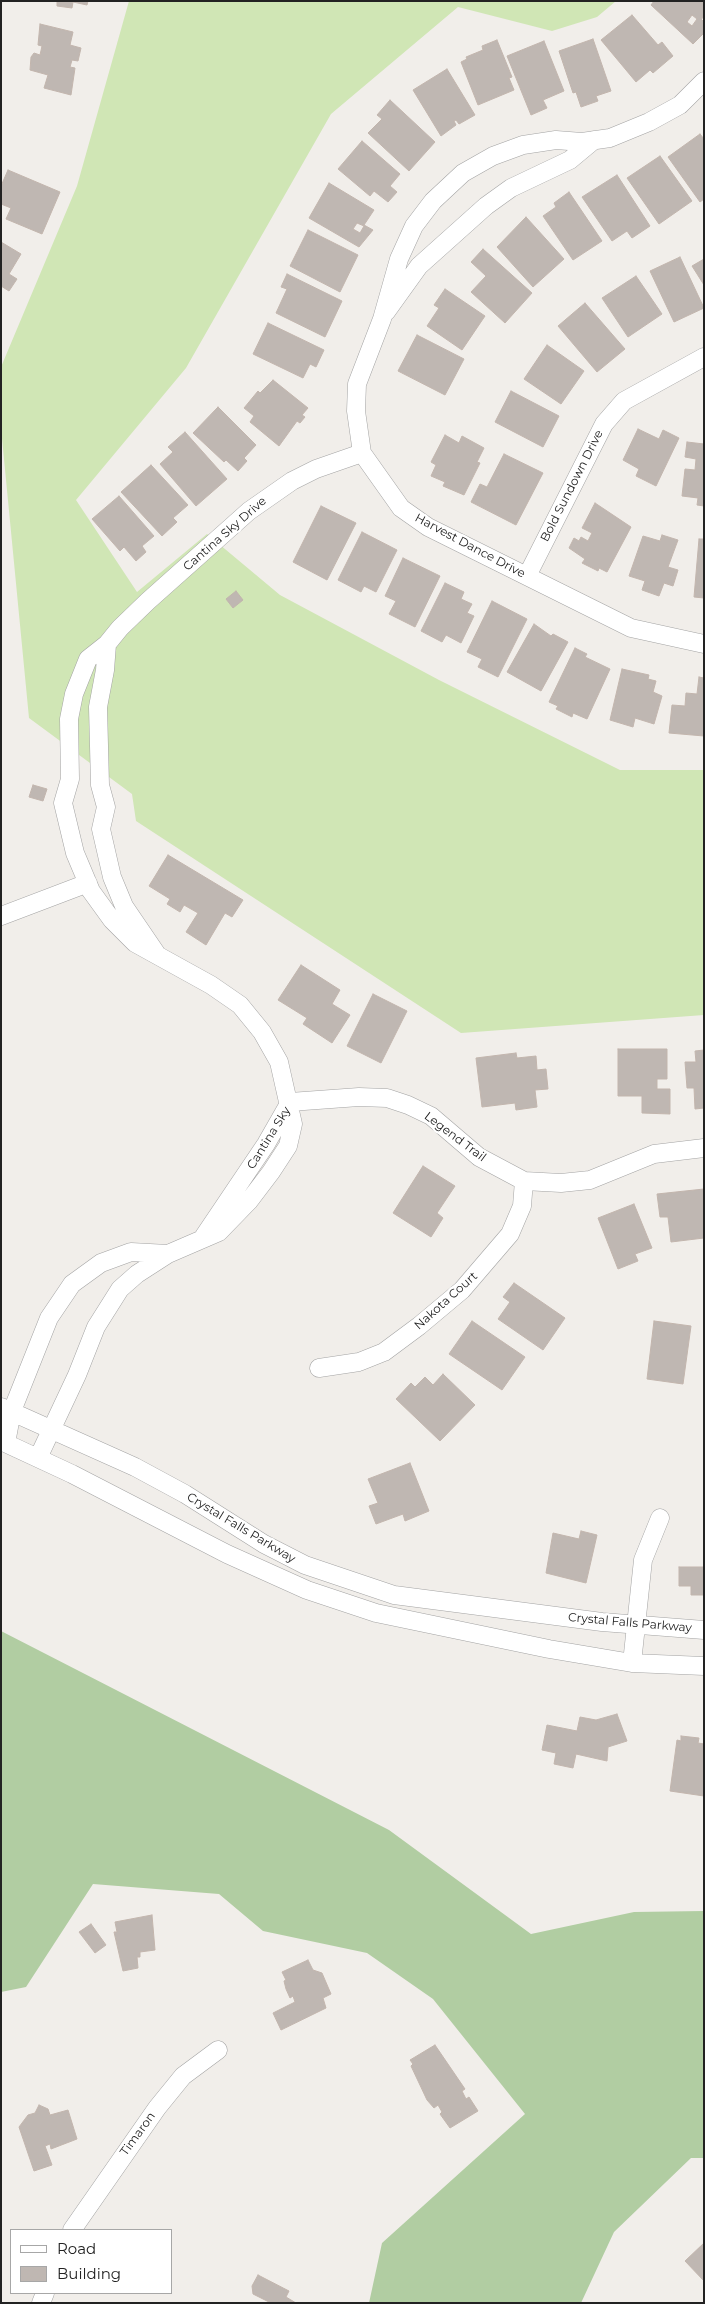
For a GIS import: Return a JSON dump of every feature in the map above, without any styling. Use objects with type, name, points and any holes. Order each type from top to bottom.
[{"type":"street","name":"Harvest Dance Drive","points":[[704,80],[680,105],[649,122],[610,138],[582,142],[556,140],[524,145],[493,156],[462,173],[433,201],[414,226],[399,259],[382,319],[357,384],[356,411],[362,453],[400,508],[428,527],[630,628],[704,644]]},
{"type":"street","name":"Harvest Dance Drive","points":[[382,319],[419,266],[486,206],[512,188],[570,160],[595,140]]},
{"type":"street","name":"Bold Sundown Drive","points":[[527,576],[604,424],[624,401],[704,356]]},
{"type":"street","name":"Cantina Sky Drive","points":[[290,1102],[280,1062],[262,1032],[240,1005],[211,985],[135,943],[112,920],[88,883],[75,853],[64,802],[70,779],[69,719],[74,694],[88,660],[107,644],[120,628],[148,601],[267,497],[316,469],[362,453]]},
{"type":"street","name":"Cantina Sky Drive","points":[[107,644],[105,670],[98,707],[100,785],[106,807],[101,829],[112,877],[124,906],[156,953]]},
{"type":"street","points":[[1,916],[88,883]]},
{"type":"street","name":"Legend Trail","points":[[290,1102],[359,1097],[387,1098],[431,1116],[479,1157],[524,1180],[561,1183],[590,1180],[654,1154],[704,1148]]},
{"type":"street","name":"Cantina Sky","points":[[38,1458],[77,1375],[96,1327],[120,1289],[137,1274],[168,1254],[200,1241],[266,1144],[290,1102]]},
{"type":"street","name":"Nakota Court","points":[[319,1368],[359,1362],[384,1352],[462,1290],[510,1234],[522,1206],[524,1180]]},
{"type":"street","name":"Cantina Sky","points":[[3,1442],[7,1409],[49,1318],[72,1284],[101,1263],[131,1252],[168,1254]]},
{"type":"street","name":"Crystal Falls Parkway","points":[[7,1409],[135,1467],[185,1494],[264,1544],[305,1566],[394,1595],[634,1624],[704,1630]]},
{"type":"street","name":"Crystal Falls Parkway","points":[[3,1442],[228,1554],[307,1590],[376,1613],[550,1649],[632,1663],[704,1666]]},
{"type":"street","points":[[632,1663],[634,1624],[644,1560],[660,1518]]},
{"type":"street","name":"Timaron","points":[[73,2229],[132,2143],[183,2076],[218,2050]]},
{"type":"green space","points":[[129,1],[616,1],[597,17],[552,31],[458,7],[331,114],[186,368],[76,500],[137,592],[207,534],[280,595],[439,680],[620,770],[704,770],[704,1015],[461,1033],[136,821],[132,794],[29,718],[1,428],[1,367],[77,186]]},
{"type":"green space","points":[[1,1631],[389,1830],[531,1934],[634,1912],[704,1911],[704,2158],[691,2158],[614,2232],[581,2303],[369,2303],[382,2243],[525,2114],[433,1999],[367,1953],[263,1931],[219,1894],[93,1884],[26,1987],[1,1992]]},
{"type":"building","points":[[57,1],[88,1],[87,5],[73,2],[72,8],[57,6]]},
{"type":"building","points":[[654,1],[704,1],[704,17],[701,19],[704,22],[704,33],[693,44],[651,5]],"holes":[[[692,15],[697,19],[692,26],[687,22]]]},
{"type":"building","points":[[632,15],[658,45],[662,42],[673,56],[653,73],[650,70],[636,82],[601,40]]},
{"type":"building","points":[[40,24],[73,32],[70,45],[81,48],[78,61],[72,60],[70,67],[75,68],[71,95],[44,88],[48,75],[30,70],[31,57],[34,53],[40,55],[42,46],[38,45]]},
{"type":"building","points":[[593,39],[611,91],[596,96],[598,101],[581,107],[576,92],[573,93],[559,51]]},
{"type":"building","points":[[497,40],[512,77],[509,78],[514,90],[478,105],[461,62],[467,59],[466,57],[483,50],[482,46]]},
{"type":"building","points":[[544,41],[564,91],[543,100],[547,108],[531,115],[507,56]]},
{"type":"building","points":[[447,69],[475,115],[459,124],[456,120],[454,121],[456,125],[441,136],[413,90]]},
{"type":"building","points":[[390,100],[435,142],[409,171],[368,133],[382,119],[377,115]]},
{"type":"building","points":[[700,134],[704,139],[704,199],[700,202],[668,157]]},
{"type":"building","points":[[362,141],[400,174],[390,186],[397,192],[388,202],[374,191],[370,196],[338,169]]},
{"type":"building","points":[[660,156],[692,201],[659,224],[627,178]]},
{"type":"building","points":[[8,170],[60,192],[42,234],[6,219],[11,208],[1,204],[1,186]]},
{"type":"building","points":[[617,175],[650,226],[632,238],[627,231],[612,241],[582,197]]},
{"type":"building","points":[[329,183],[374,210],[364,225],[373,230],[359,247],[309,218]],"holes":[[[357,223],[364,226],[360,233],[353,229]]]},
{"type":"building","points":[[569,192],[602,241],[573,260],[543,216],[556,207],[554,203]]},
{"type":"building","points":[[526,217],[564,259],[533,287],[497,247]]},
{"type":"building","points":[[308,230],[358,255],[340,292],[290,266]]},
{"type":"building","points":[[1,242],[21,254],[9,274],[17,279],[9,291],[1,286]]},
{"type":"building","points":[[483,249],[532,293],[505,323],[471,292],[486,276],[471,262]]},
{"type":"building","points":[[680,257],[704,308],[674,322],[650,271]]},
{"type":"building","points":[[704,259],[704,285],[692,266]]},
{"type":"building","points":[[287,274],[342,301],[325,337],[276,313],[287,289],[281,287]]},
{"type":"building","points":[[636,276],[662,314],[628,337],[602,298]]},
{"type":"building","points":[[445,289],[485,316],[462,350],[427,326],[439,308],[434,305]]},
{"type":"building","points":[[585,303],[625,349],[597,372],[558,326]]},
{"type":"building","points":[[268,323],[324,350],[316,367],[310,364],[303,378],[253,354]]},
{"type":"building","points":[[417,335],[464,359],[445,395],[398,371]]},
{"type":"building","points":[[547,345],[584,371],[561,404],[524,379]]},
{"type":"building","points":[[273,380],[308,408],[302,415],[305,417],[300,423],[297,421],[279,446],[250,422],[254,416],[244,408],[258,391],[260,393]]},
{"type":"building","points":[[511,391],[559,416],[543,447],[495,422]]},
{"type":"building","points":[[218,407],[256,445],[244,458],[247,461],[238,471],[226,460],[224,462],[193,433]]},
{"type":"building","points":[[638,429],[659,439],[663,430],[679,438],[656,486],[636,476],[639,469],[623,460]]},
{"type":"building","points":[[185,432],[227,479],[196,506],[160,464],[173,452],[168,447]]},
{"type":"building","points":[[445,435],[459,443],[462,436],[484,448],[477,462],[480,463],[464,495],[443,486],[445,482],[431,476],[436,465],[431,462]]},
{"type":"building","points":[[687,442],[704,444],[704,506],[697,505],[698,498],[682,496],[685,469],[695,470],[696,459],[685,457]]},
{"type":"building","points":[[504,454],[543,473],[516,525],[471,502],[480,484],[487,487]]},
{"type":"building","points":[[151,465],[188,505],[173,518],[177,522],[162,536],[121,492]]},
{"type":"building","points":[[119,496],[154,536],[142,546],[146,552],[136,561],[124,547],[120,551],[92,519]]},
{"type":"building","points":[[595,503],[631,527],[607,572],[599,568],[598,571],[582,563],[585,559],[569,548],[574,538],[579,541],[581,537],[588,541],[592,533],[582,528]]},
{"type":"building","points":[[321,506],[356,523],[327,580],[293,562]]},
{"type":"building","points":[[362,532],[397,550],[376,592],[364,586],[361,592],[338,580]]},
{"type":"building","points":[[662,535],[678,540],[668,567],[678,570],[673,586],[664,583],[659,596],[642,590],[645,581],[629,576],[643,536],[660,541]]},
{"type":"building","points":[[699,539],[704,539],[704,598],[694,597]]},
{"type":"building","points":[[403,558],[440,576],[415,627],[389,614],[396,601],[385,596]]},
{"type":"building","points":[[445,583],[464,592],[461,599],[472,604],[467,613],[474,616],[461,643],[446,635],[442,642],[421,631]]},
{"type":"building","points":[[236,591],[243,600],[233,608],[226,599]]},
{"type":"building","points":[[492,601],[527,619],[498,677],[478,667],[482,659],[467,652]]},
{"type":"building","points":[[534,624],[551,636],[553,634],[568,642],[541,691],[507,672]]},
{"type":"building","points":[[575,648],[587,654],[585,657],[610,669],[587,719],[573,713],[572,717],[556,709],[558,706],[549,702]]},
{"type":"building","points":[[622,669],[649,675],[648,679],[656,681],[653,692],[662,696],[654,724],[635,718],[633,727],[610,720]]},
{"type":"building","points":[[699,677],[704,678],[704,736],[669,733],[672,705],[685,706],[686,693],[697,694]]},
{"type":"building","points":[[33,785],[47,789],[43,801],[29,797]]},
{"type":"building","points":[[168,855],[243,900],[232,917],[225,913],[206,945],[186,932],[198,913],[184,905],[180,912],[167,904],[170,899],[149,886]]},
{"type":"building","points":[[301,965],[340,990],[332,1004],[350,1015],[332,1043],[303,1024],[307,1018],[278,1000]]},
{"type":"building","points":[[373,994],[407,1011],[381,1063],[347,1046]]},
{"type":"building","points":[[618,1049],[667,1049],[667,1079],[657,1079],[657,1089],[670,1089],[670,1114],[642,1113],[642,1096],[618,1096]]},
{"type":"building","points":[[704,1050],[704,1108],[695,1109],[694,1088],[687,1088],[685,1062],[696,1062],[695,1051]]},
{"type":"building","points":[[516,1053],[517,1058],[536,1056],[537,1070],[546,1069],[548,1089],[535,1090],[537,1107],[516,1110],[515,1103],[482,1107],[476,1058]]},
{"type":"building","points":[[423,1166],[455,1186],[437,1213],[443,1218],[431,1237],[393,1213]]},
{"type":"building","points":[[704,1189],[704,1238],[671,1242],[668,1217],[660,1217],[657,1194]]},
{"type":"building","points":[[634,1204],[652,1248],[635,1254],[638,1261],[618,1269],[598,1218]]},
{"type":"building","points":[[514,1283],[565,1318],[543,1350],[498,1319],[510,1302],[503,1297]]},
{"type":"building","points":[[472,1321],[525,1357],[502,1390],[449,1354]]},
{"type":"building","points":[[654,1321],[691,1326],[683,1384],[647,1379]]},
{"type":"building","points":[[443,1374],[475,1405],[440,1441],[396,1399],[411,1383],[415,1387],[425,1377],[433,1385]]},
{"type":"building","points":[[410,1463],[429,1511],[405,1521],[403,1514],[376,1524],[369,1506],[378,1503],[368,1479]]},
{"type":"building","points":[[581,1531],[597,1535],[586,1583],[546,1573],[553,1533],[579,1539]]},
{"type":"building","points":[[679,1567],[704,1567],[704,1595],[691,1595],[691,1586],[679,1586]]},
{"type":"building","points":[[617,1714],[627,1741],[608,1747],[607,1761],[576,1754],[573,1768],[554,1764],[556,1753],[542,1750],[547,1725],[577,1731],[580,1717],[596,1720]]},
{"type":"building","points":[[681,1736],[699,1738],[698,1743],[704,1744],[704,1796],[670,1791],[677,1740],[681,1741]]},
{"type":"building","points":[[152,1915],[155,1950],[140,1952],[140,1957],[137,1957],[138,1968],[123,1971],[114,1932],[117,1932],[115,1922]]},
{"type":"building","points":[[91,1924],[106,1945],[95,1953],[79,1932]]},
{"type":"building","points":[[308,1960],[313,1970],[322,1973],[331,1994],[323,1998],[326,2008],[281,2030],[273,2013],[295,2002],[293,1996],[290,1998],[286,1989],[284,1981],[286,1980],[282,1972]]},
{"type":"building","points":[[435,2045],[465,2089],[462,2091],[466,2099],[469,2097],[478,2111],[450,2128],[440,2114],[442,2112],[438,2105],[434,2108],[427,2100],[411,2066],[413,2064],[410,2060]]},
{"type":"building","points":[[39,2105],[48,2109],[50,2115],[68,2110],[77,2139],[51,2149],[50,2144],[45,2146],[52,2165],[34,2171],[19,2127],[28,2115],[35,2113]]},
{"type":"building","points":[[704,2243],[704,2281],[685,2261]]},
{"type":"building","points":[[258,2275],[289,2291],[286,2297],[296,2303],[271,2303],[253,2294],[252,2286]]}]
